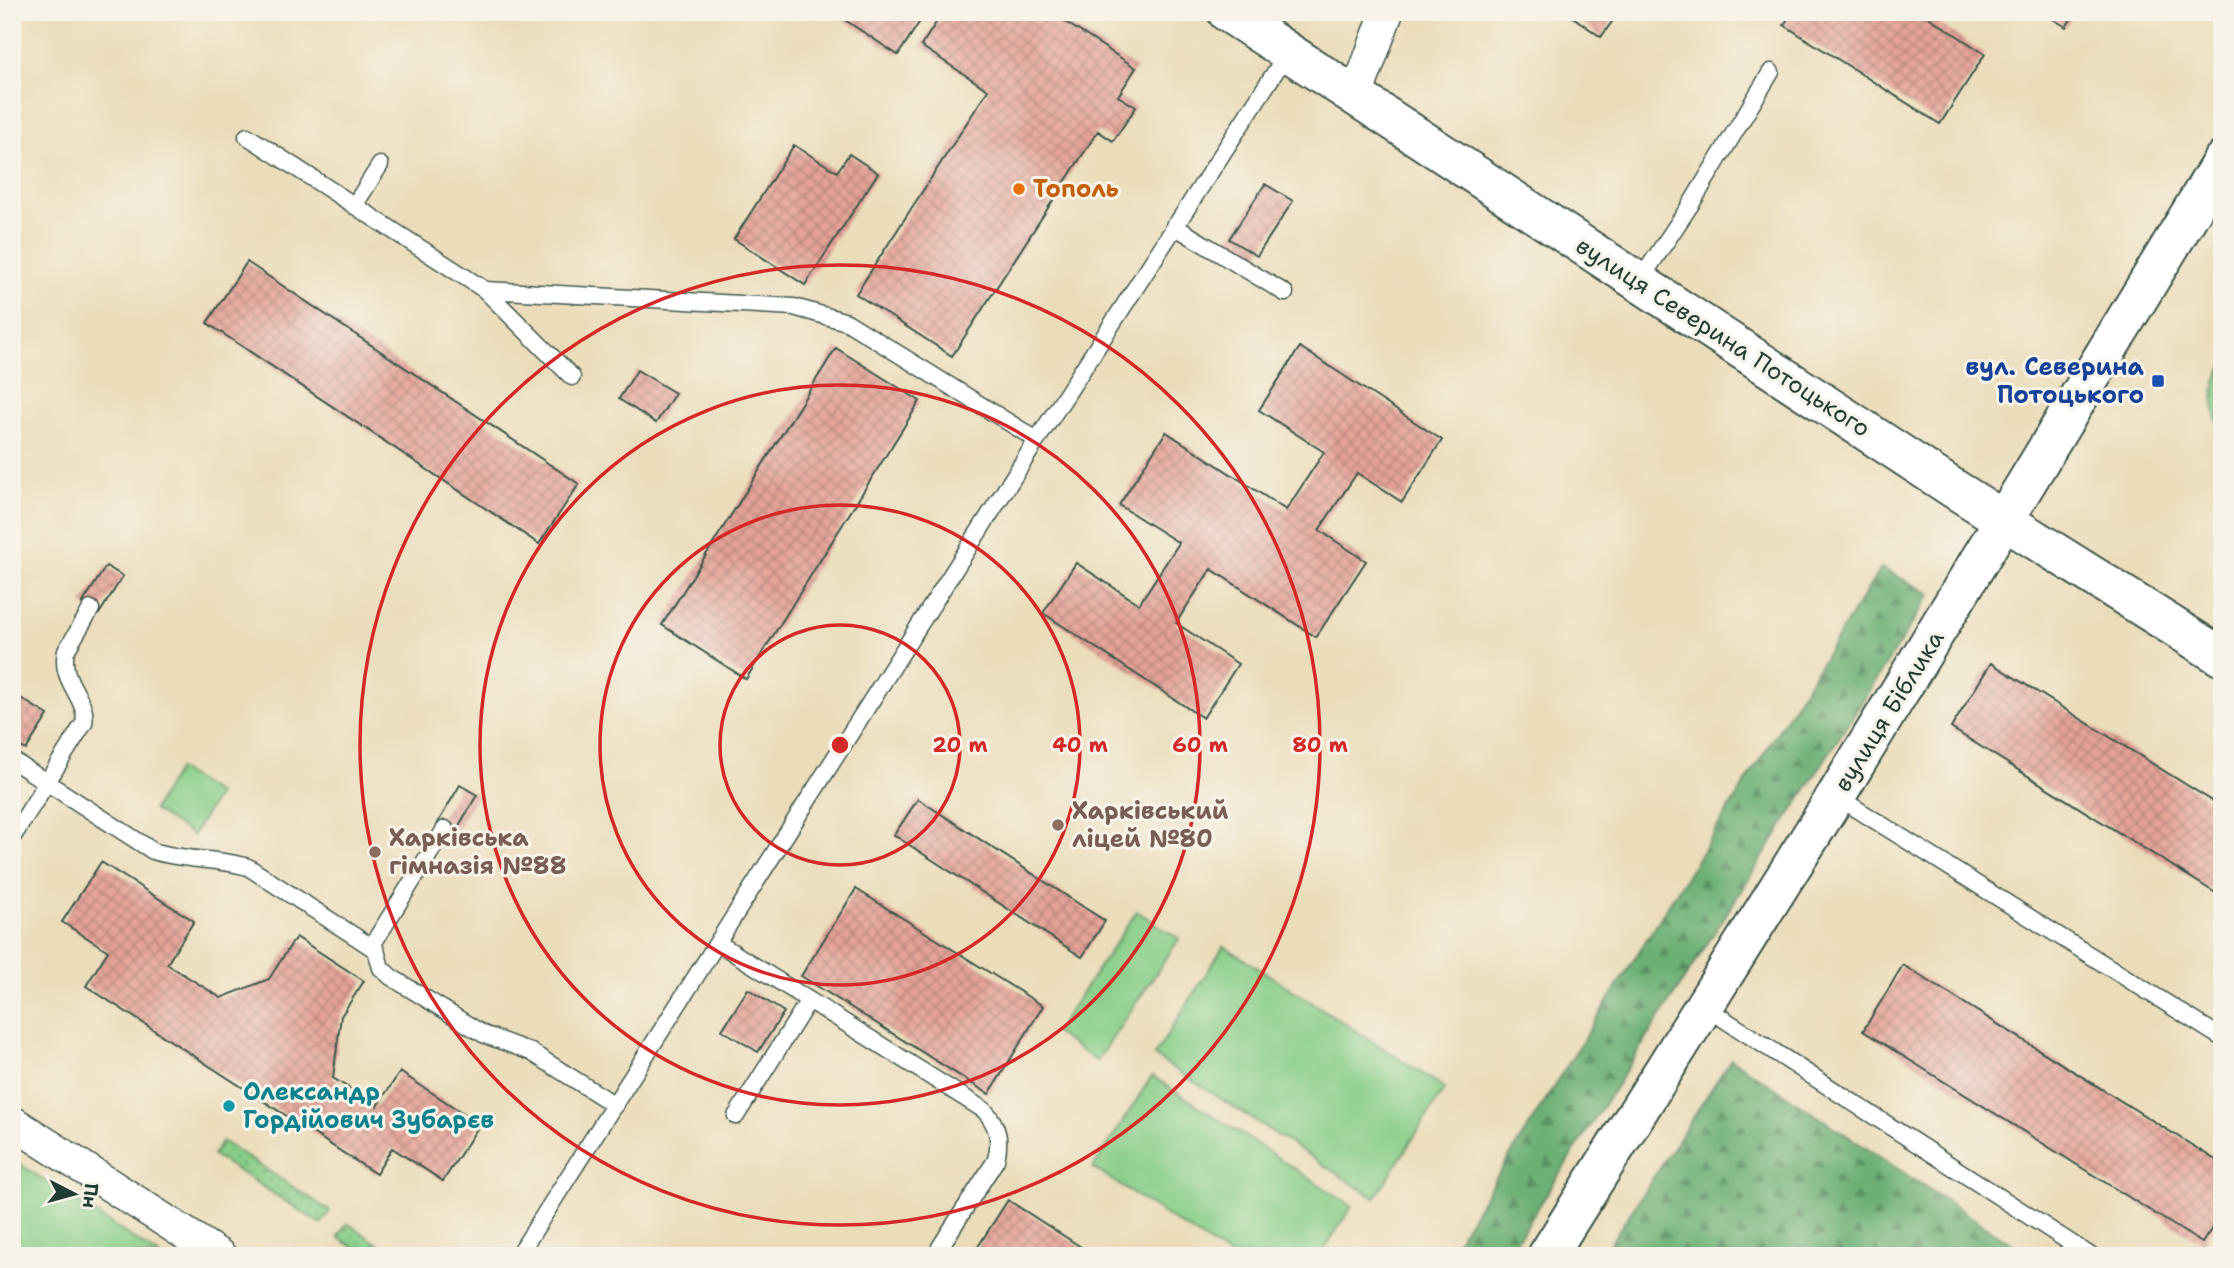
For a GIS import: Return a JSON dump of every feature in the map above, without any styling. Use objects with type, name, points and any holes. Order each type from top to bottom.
[{"type":"street","name":"вулиця Северина Потоцького","points":[[1227,12],[2005,521],[2222,657]]},
{"type":"street","points":[[1356,96],[1387,12]]},
{"type":"street","name":"вулиця Біблика","points":[[1546,1256],[1836,796],[2222,161]]},
{"type":"street","points":[[12,1122],[220,1256]]},
{"type":"lane","points":[[518,1256],[1037,440],[1288,52]]},
{"type":"lane","points":[[1639,282],[1691,204],[1771,72]]},
{"type":"lane","points":[[247,136],[485,290],[572,377]]},
{"type":"lane","points":[[354,206],[380,165]]},
{"type":"lane","points":[[1174,226],[1285,293]]},
{"type":"lane","points":[[485,290],[793,307],[847,322],[1037,440]]},
{"type":"lane","points":[[12,838],[84,723],[83,709],[66,676],[64,657],[91,610]]},
{"type":"lane","points":[[12,760],[153,851],[172,857],[231,862],[248,867],[376,950],[380,968],[391,977],[483,1034],[531,1052],[615,1105]]},
{"type":"lane","points":[[1836,796],[2222,1038]]},
{"type":"lane","points":[[371,947],[445,829]]},
{"type":"lane","points":[[718,943],[984,1110],[993,1119],[998,1132],[999,1148],[996,1160],[940,1247]]},
{"type":"lane","points":[[736,1116],[809,1000]]},
{"type":"lane","points":[[1705,1007],[2091,1256]]},
{"type":"green space","points":[[2222,368],[2222,434],[2216,417],[2214,392]]},
{"type":"green space","points":[[1881,568],[1931,594],[1507,1256],[1447,1256]]},
{"type":"green space","points":[[178,769],[218,794],[193,835],[153,810]]},
{"type":"green space","points":[[1137,911],[1179,939],[1097,1061],[1055,1033]]},
{"type":"green space","points":[[1224,946],[1445,1088],[1375,1198],[1154,1056]]},
{"type":"green space","points":[[1731,1059],[2030,1256],[1602,1256]]},
{"type":"green space","points":[[1152,1076],[1352,1206],[1320,1256],[1229,1256],[1093,1168]]},
{"type":"green space","points":[[222,1141],[330,1211],[321,1224],[213,1155]]},
{"type":"green space","points":[[12,1159],[160,1256],[12,1256]]},
{"type":"green space","points":[[347,1223],[396,1256],[367,1256],[338,1237]]},
{"type":"building","points":[[833,12],[926,12],[898,55]]},
{"type":"building","points":[[943,12],[1050,12],[1136,68],[1118,96],[1136,107],[1113,141],[1098,131],[952,356],[856,294],[988,90],[921,46]]},
{"type":"building","points":[[1566,12],[1619,12],[1601,37]]},
{"type":"building","points":[[1792,12],[1921,12],[1985,54],[1940,124],[1784,25]]},
{"type":"building","points":[[2042,12],[2076,12],[2066,27]]},
{"type":"building","points":[[794,145],[837,172],[849,154],[878,173],[805,285],[734,239]]},
{"type":"building","points":[[1265,184],[1293,201],[1257,256],[1229,239]]},
{"type":"building","points":[[247,262],[579,484],[539,544],[207,323]]},
{"type":"building","points":[[1300,347],[1442,440],[1402,502],[1357,473],[1319,530],[1366,561],[1316,637],[1211,569],[1176,623],[1238,664],[1203,718],[1043,613],[1076,563],[1139,604],[1179,543],[1119,505],[1166,432],[1286,510],[1324,452],[1259,410]]},
{"type":"building","points":[[836,348],[920,401],[746,679],[662,625]]},
{"type":"building","points":[[637,370],[675,393],[656,423],[619,399]]},
{"type":"building","points":[[106,566],[123,576],[99,614],[82,604]]},
{"type":"building","points":[[1991,663],[2222,807],[2222,897],[1951,728]]},
{"type":"building","points":[[12,693],[48,715],[26,750],[12,742]]},
{"type":"building","points":[[460,785],[477,795],[454,834],[437,824]]},
{"type":"building","points":[[918,799],[1105,921],[1082,957],[894,835]]},
{"type":"building","points":[[101,862],[194,921],[167,964],[221,998],[269,979],[296,937],[364,981],[341,1016],[333,1078],[377,1106],[400,1072],[480,1124],[443,1181],[392,1148],[376,1174],[86,986],[108,951],[62,922]]},
{"type":"building","points":[[856,889],[1043,1006],[989,1094],[801,976]]},
{"type":"building","points":[[1903,965],[2222,1164],[2222,1213],[2202,1243],[1863,1031]]},
{"type":"building","points":[[748,989],[784,1012],[758,1052],[722,1030]]},
{"type":"building","points":[[1008,1200],[1095,1256],[972,1256]]},
{"type":"place","name":"Тополь","points":[[1019,189]]},
{"type":"place","name":"вул. Северина Потоцького","points":[[2158,381]]},
{"type":"place","name":"Харківський ліцей №80","points":[[1058,825]]},
{"type":"place","name":"Харківська гімназія №88","points":[[375,852]]},
{"type":"place","name":"Олександр Гордійович Зубарєв","points":[[229,1106]]}]
